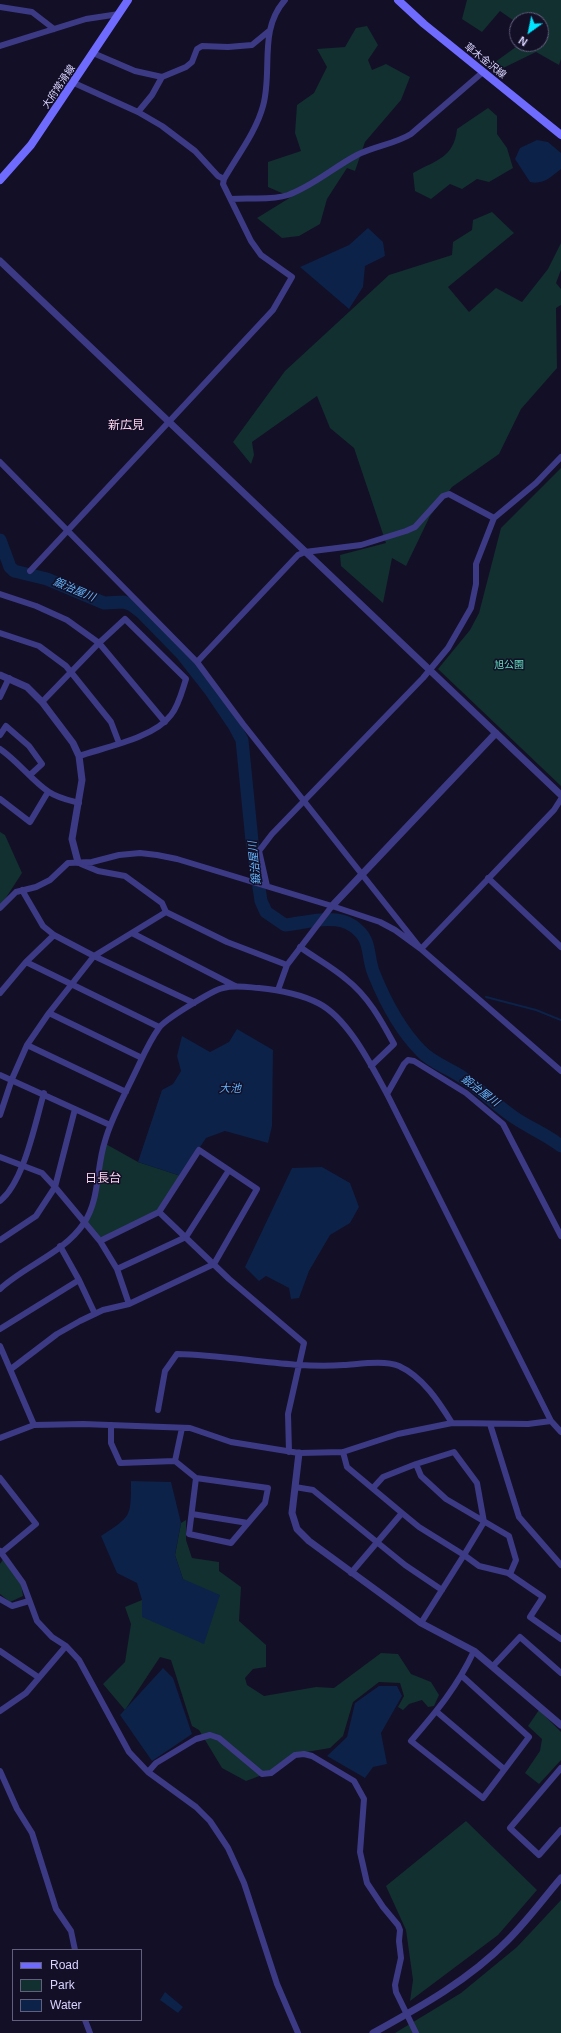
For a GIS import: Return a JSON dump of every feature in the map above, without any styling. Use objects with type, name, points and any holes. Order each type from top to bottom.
[{"type":"main road","name":"大府常滑線","points":[[0,180],[31,145],[74,83],[128,0]]},
{"type":"main road","name":"草木金沢線","points":[[398,0],[422,22],[561,135]]},
{"type":"street","points":[[30,571],[273,310],[292,277],[275,267],[251,242],[223,184],[224,179],[257,124],[263,106],[269,31],[273,18],[285,0]]},
{"type":"street","points":[[0,7],[32,12],[54,29]]},
{"type":"street","points":[[0,46],[99,16],[119,14]]},
{"type":"street","points":[[93,53],[135,71],[162,77],[186,67],[192,62],[197,49],[202,46],[228,47],[252,44],[269,31]]},
{"type":"street","points":[[231,199],[274,198],[289,194],[358,154],[378,146],[403,139],[411,134],[483,72]]},
{"type":"street","points":[[138,112],[152,95],[162,77]]},
{"type":"street","points":[[74,83],[138,112],[162,126],[195,151],[218,176],[224,179]]},
{"type":"street","points":[[0,261],[561,795]]},
{"type":"street","points":[[268,886],[260,851],[272,834],[429,670],[448,648],[471,608],[476,584],[476,564],[494,518],[536,482],[561,457]]},
{"type":"street","points":[[0,462],[197,662],[243,724],[421,949]]},
{"type":"street","points":[[197,662],[298,555],[305,552],[361,545],[410,529],[414,527],[443,496],[449,494],[494,518]]},
{"type":"street","points":[[0,594],[43,609],[67,620],[99,643],[165,722]]},
{"type":"street","points":[[42,702],[99,643],[125,619],[186,678],[179,701],[165,722],[146,734],[79,756]]},
{"type":"street","points":[[0,633],[39,646],[66,666],[111,722],[119,743]]},
{"type":"street","points":[[0,675],[27,687],[42,702],[73,743],[79,756],[82,780],[72,839],[78,862]]},
{"type":"street","points":[[0,698],[9,678]]},
{"type":"street","points":[[0,735],[6,726],[29,746],[42,764],[30,775]]},
{"type":"street","points":[[278,990],[287,964],[332,906],[496,732]]},
{"type":"street","points":[[0,749],[12,757],[48,792],[61,798],[79,803]]},
{"type":"street","points":[[0,799],[30,822],[48,792]]},
{"type":"street","points":[[421,949],[554,810],[561,799]]},
{"type":"street","points":[[0,908],[16,892],[50,880],[68,863],[92,862],[119,855],[157,854],[268,886],[380,922],[395,930],[421,949],[561,1071]]},
{"type":"street","points":[[78,862],[98,871],[125,876],[162,903],[166,912],[227,942],[287,964]]},
{"type":"street","points":[[488,878],[561,947]]},
{"type":"street","points":[[22,890],[43,926],[54,935],[94,956],[194,1003]]},
{"type":"street","points":[[0,1115],[12,1079],[27,1045],[49,1013],[94,956],[166,912]]},
{"type":"street","points":[[132,933],[235,986]]},
{"type":"street","points":[[0,993],[26,962],[54,935]]},
{"type":"street","points":[[300,947],[347,980],[372,1006],[383,1023],[394,1044],[371,1066]]},
{"type":"street","points":[[26,962],[159,1027]]},
{"type":"street","points":[[0,1289],[73,1236],[84,1223],[92,1205],[104,1142],[110,1125],[142,1058],[159,1027],[217,989],[235,986],[278,990],[318,1003],[332,1012],[346,1028],[371,1066],[387,1094],[551,1421],[561,1432]]},
{"type":"street","points":[[49,1013],[142,1058]]},
{"type":"street","points":[[27,1045],[126,1092]]},
{"type":"street","points":[[387,1094],[404,1064],[408,1060],[414,1061],[466,1093],[503,1124],[561,1236]]},
{"type":"street","points":[[0,1075],[44,1093],[110,1125]]},
{"type":"street","points":[[0,1201],[14,1185],[22,1165],[44,1093]]},
{"type":"street","points":[[0,1240],[36,1216],[55,1187],[75,1109]]},
{"type":"street","points":[[10,1369],[57,1334],[95,1314],[129,1304],[214,1264],[257,1189],[199,1150],[159,1212],[100,1240]]},
{"type":"street","points":[[0,1158],[42,1173],[55,1187],[100,1240],[117,1269],[129,1304]]},
{"type":"street","points":[[117,1269],[186,1237],[229,1170]]},
{"type":"street","points":[[159,1212],[229,1279],[304,1343],[288,1414],[289,1452]]},
{"type":"street","points":[[60,1246],[80,1280],[95,1314]]},
{"type":"street","points":[[0,1329],[80,1280]]},
{"type":"street","points":[[0,1346],[34,1425]]},
{"type":"street","points":[[158,1410],[165,1371],[177,1354],[210,1355],[299,1366],[324,1367],[375,1363],[398,1365],[418,1378],[441,1405],[452,1423]]},
{"type":"street","points":[[0,1438],[34,1425],[111,1425],[190,1428],[231,1442],[299,1454],[343,1452],[398,1434],[452,1423],[528,1424],[551,1421]]},
{"type":"street","points":[[490,1424],[519,1517],[561,1565]]},
{"type":"street","points":[[111,1425],[111,1443],[120,1463],[175,1461],[196,1478],[268,1488],[265,1503],[231,1543],[189,1534],[196,1478]]},
{"type":"street","points":[[175,1461],[182,1428]]},
{"type":"street","points":[[343,1452],[347,1467],[419,1527],[479,1566],[510,1574],[543,1597],[530,1617],[561,1639]]},
{"type":"street","points":[[372,1488],[383,1477],[416,1464],[454,1452],[477,1483],[484,1522],[421,1623]]},
{"type":"street","points":[[299,1454],[292,1513],[297,1529],[309,1541],[351,1573],[421,1623],[474,1651],[561,1725]]},
{"type":"street","points":[[416,1464],[421,1476],[446,1499],[510,1536],[516,1560],[510,1574]]},
{"type":"street","points":[[0,1478],[36,1524],[1,1552],[23,1583],[37,1621],[43,1629],[66,1646],[79,1660],[129,1752],[148,1772],[196,1807],[210,1821],[228,1848],[244,1883],[277,1984],[298,2033]]},
{"type":"street","points":[[295,1487],[313,1490],[376,1543],[442,1590]]},
{"type":"street","points":[[351,1573],[402,1513]]},
{"type":"street","points":[[192,1514],[248,1523]]},
{"type":"street","points":[[0,1599],[12,1606],[29,1601]]},
{"type":"street","points":[[493,1666],[520,1637],[561,1673]]},
{"type":"street","points":[[0,1712],[3,1706],[26,1693],[38,1677],[66,1646]]},
{"type":"street","points":[[0,1651],[38,1677]]},
{"type":"street","points":[[462,1676],[529,1737],[483,1798],[411,1741],[437,1712],[462,1676],[474,1651]]},
{"type":"street","points":[[437,1712],[504,1769]]},
{"type":"street","points":[[148,1772],[162,1759],[196,1739],[210,1735],[219,1738],[262,1774],[271,1773],[292,1757],[304,1754],[312,1756],[354,1781],[364,1799],[360,1852],[366,1883],[398,1925],[400,1930],[399,1942],[401,1958],[395,1985],[396,1992],[416,2033]]},
{"type":"street","points":[[561,1768],[510,1828],[539,1855],[561,1830]]},
{"type":"street","points":[[0,1771],[17,1809],[32,1833],[56,1909],[71,1931],[75,1949]]},
{"type":"street","points":[[372,2033],[406,2015],[445,1991],[482,1964],[508,1940],[561,1878]]},
{"type":"street","points":[[85,2021],[90,2033]]},
{"type":"green space","points":[[467,0],[561,0],[561,59],[559,65],[536,52],[549,52],[549,12],[509,12],[509,17],[500,11],[482,32],[462,19]]},
{"type":"green space","points":[[367,26],[378,45],[368,60],[372,70],[386,64],[410,77],[401,100],[365,142],[355,171],[347,168],[327,199],[320,224],[299,236],[282,238],[257,218],[291,197],[268,187],[268,162],[301,151],[295,133],[297,105],[314,93],[327,67],[317,49],[345,47],[356,28]]},
{"type":"green space","points":[[509,52],[536,52],[495,72],[491,65]]},
{"type":"green space","points":[[488,108],[497,116],[497,134],[507,148],[513,168],[489,182],[477,179],[462,189],[450,184],[431,199],[415,191],[413,173],[436,161],[448,152],[455,139],[457,129]]},
{"type":"green space","points":[[492,212],[514,233],[448,287],[469,312],[496,288],[522,302],[548,269],[561,243],[561,270],[556,283],[561,289],[561,305],[556,308],[557,368],[521,409],[499,454],[452,487],[430,516],[406,566],[392,558],[383,603],[341,566],[340,555],[386,543],[354,448],[330,428],[317,396],[252,442],[254,455],[251,464],[233,442],[285,371],[389,275],[452,255],[453,242],[472,230],[473,220]]},
{"type":"green space","name":"旭公園","points":[[561,468],[561,786],[438,669],[470,630],[479,613],[501,528]]},
{"type":"green space","points":[[0,832],[5,835],[22,873],[0,907]]},
{"type":"green space","points":[[104,1143],[138,1162],[181,1176],[159,1212],[100,1241],[84,1223],[93,1205]]},
{"type":"green space","points":[[186,1520],[186,1540],[192,1558],[219,1562],[219,1571],[241,1587],[239,1621],[266,1645],[266,1667],[253,1669],[245,1678],[247,1685],[264,1696],[316,1687],[334,1688],[381,1653],[398,1654],[411,1674],[431,1682],[439,1695],[434,1706],[428,1707],[422,1700],[409,1704],[403,1710],[398,1707],[404,1696],[400,1683],[379,1682],[353,1702],[343,1736],[330,1748],[294,1754],[270,1772],[246,1781],[222,1768],[199,1730],[192,1726],[171,1660],[160,1657],[125,1710],[103,1684],[125,1662],[131,1624],[125,1607],[142,1600],[143,1617],[183,1579],[175,1555],[181,1523]]},
{"type":"green space","points":[[4,1558],[21,1584],[23,1596],[10,1602],[0,1594],[0,1564]]},
{"type":"green space","points":[[539,1710],[561,1732],[561,1760],[539,1784],[525,1773],[540,1751],[542,1739],[528,1726]]},
{"type":"green space","points":[[466,1821],[537,1890],[498,1935],[410,2001],[413,1980],[406,1930],[386,1886]]},
{"type":"green space","points":[[561,1900],[561,2033],[395,2033],[461,1993],[517,1947]]},
{"type":"water","points":[[537,140],[548,142],[561,153],[561,169],[547,180],[535,183],[530,182],[515,159],[520,148]]},
{"type":"water","points":[[368,228],[383,242],[385,256],[365,266],[363,287],[349,309],[300,267],[349,245]]},
{"type":"water","name":"大池","points":[[237,1029],[273,1050],[272,1126],[268,1143],[225,1131],[206,1138],[181,1176],[138,1162],[162,1090],[173,1084],[181,1071],[177,1056],[182,1036],[210,1052],[229,1042]]},
{"type":"water","points":[[322,1167],[350,1183],[359,1207],[350,1223],[330,1235],[309,1271],[299,1298],[291,1299],[289,1288],[266,1276],[259,1281],[245,1267],[292,1168]]},
{"type":"water","points":[[131,1481],[171,1482],[181,1523],[175,1555],[183,1579],[220,1595],[204,1644],[142,1617],[142,1600],[137,1583],[117,1573],[101,1536],[124,1520],[127,1515],[131,1502]]},
{"type":"water","points":[[163,1668],[173,1678],[192,1734],[152,1761],[120,1715]]},
{"type":"water","points":[[379,1686],[397,1686],[402,1696],[381,1733],[387,1764],[373,1767],[365,1778],[327,1756],[347,1737],[355,1703]]},
{"type":"water","points":[[165,1992],[183,2007],[178,2013],[160,2000]]},
{"type":"waterway","name":"鍛治屋川","points":[[0,540],[10,567],[14,571],[47,579],[104,603],[124,602],[132,605],[141,612],[182,654],[211,691],[234,725],[242,740],[252,841],[261,901],[266,912],[285,925],[329,919],[346,922],[353,926],[364,937],[374,974],[388,1005],[400,1025],[421,1051],[430,1059],[469,1082],[515,1118],[561,1146]]},
{"type":"waterway","points":[[486,997],[536,1010],[561,1020]]},
{"type":"district","name":"新広見","points":[[126,426]]},
{"type":"district","name":"日長台","points":[[103,1179]]}]
